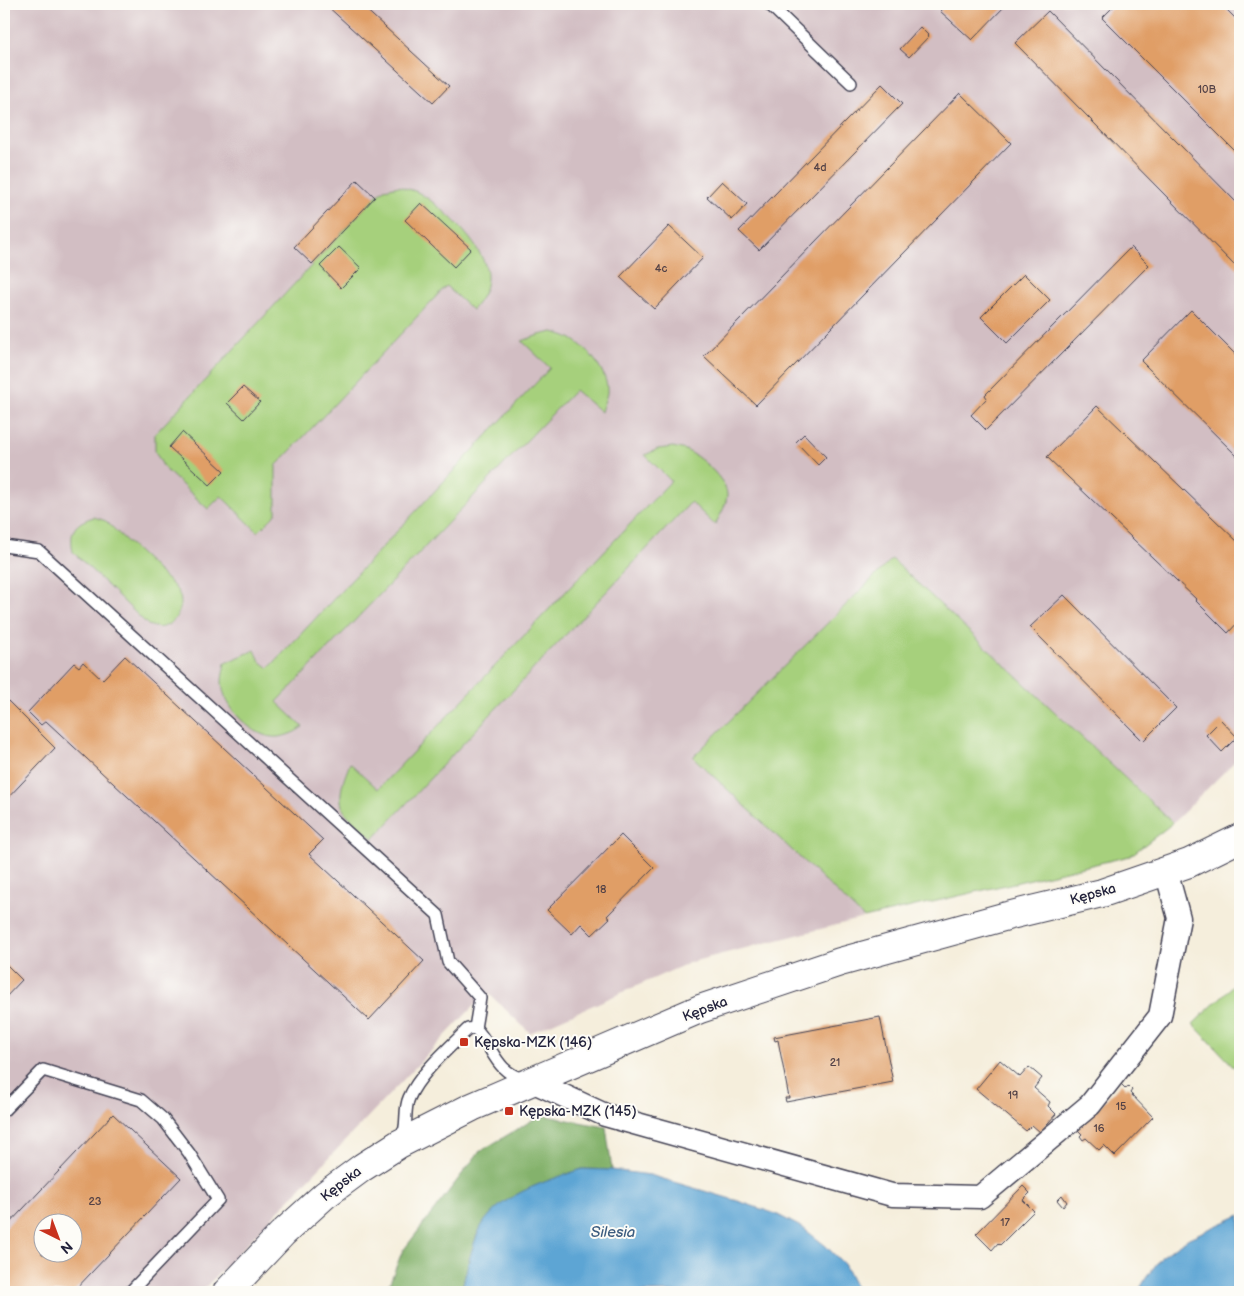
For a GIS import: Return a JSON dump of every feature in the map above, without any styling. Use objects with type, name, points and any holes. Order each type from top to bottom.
[{"type":"street","name":"Kępska","points":[[227,1292],[282,1234],[325,1195],[362,1167],[399,1144],[472,1107],[700,1009],[840,962],[1007,916],[1102,893],[1189,864],[1240,838]]},
{"type":"street","points":[[532,1081],[605,1115],[892,1195],[980,1197],[1090,1105],[1160,1016],[1179,918],[1166,871]]},
{"type":"lane","points":[[769,4],[851,83]]},
{"type":"lane","points":[[4,546],[39,551],[438,915],[448,962],[480,998],[475,1028]]},
{"type":"lane","points":[[475,1028],[504,1069],[521,1079],[532,1081]]},
{"type":"lane","points":[[399,1144],[406,1126],[405,1108],[415,1085],[468,1029],[475,1028]]},
{"type":"lane","points":[[4,1110],[43,1070],[141,1100],[163,1118],[189,1153],[218,1200],[130,1292]]},
{"type":"shaded area","points":[[4,4],[1240,4],[1240,756],[1173,823],[892,559],[693,757],[864,918],[691,962],[530,1033],[487,992],[201,1292],[4,1292]]},
{"type":"green space","points":[[399,186],[419,193],[431,201],[453,220],[474,243],[486,268],[487,279],[480,299],[472,310],[446,286],[276,466],[276,514],[258,532],[221,496],[208,509],[164,468],[155,451],[155,434],[375,197],[384,189]]},
{"type":"green space","points":[[553,332],[567,336],[578,343],[591,355],[601,369],[607,385],[607,393],[601,412],[575,390],[277,702],[303,727],[285,736],[269,736],[259,733],[241,720],[233,711],[223,691],[222,680],[225,663],[255,650],[260,661],[269,668],[550,368],[522,341]]},
{"type":"green space","points":[[673,447],[685,450],[697,457],[717,475],[726,489],[726,499],[715,525],[691,502],[373,839],[352,820],[343,809],[341,803],[341,791],[350,763],[378,789],[671,481],[645,455],[658,449]]},
{"type":"green space","points":[[94,517],[106,521],[176,589],[181,600],[180,608],[172,622],[159,628],[148,625],[73,552],[72,539],[74,529],[87,519]]},
{"type":"green space","points":[[892,559],[1173,823],[1130,856],[864,918],[693,757]]},
{"type":"green space","points":[[1240,979],[1240,1073],[1193,1024]]},
{"type":"green space","points":[[541,1115],[606,1127],[612,1170],[582,1169],[478,1232],[461,1292],[386,1292],[402,1252],[479,1152]]},
{"type":"water","name":"Silesia","points":[[582,1169],[612,1170],[650,1175],[776,1214],[803,1228],[826,1246],[844,1264],[856,1288],[856,1292],[461,1292],[470,1255],[478,1233],[496,1209],[523,1191]]},
{"type":"water","points":[[1240,1215],[1240,1292],[1138,1292],[1163,1255],[1189,1238]]},
{"type":"building","points":[[325,4],[360,4],[449,86],[433,103]]},
{"type":"building","points":[[947,4],[1007,4],[972,40],[940,11]]},
{"type":"building","points":[[1116,4],[1221,4],[1240,23],[1240,156],[1102,18]]},
{"type":"building","points":[[1048,11],[1240,206],[1240,271],[1015,43]]},
{"type":"building","points":[[920,27],[929,36],[909,57],[900,49]]},
{"type":"building","points":[[882,84],[902,104],[759,250],[739,231]]},
{"type":"building","points":[[960,93],[1011,143],[756,405],[704,356]]},
{"type":"building","points":[[357,180],[375,197],[312,264],[294,247]]},
{"type":"building","points":[[722,181],[747,204],[732,220],[707,197]]},
{"type":"building","points":[[421,203],[471,249],[454,267],[405,220]]},
{"type":"building","points":[[669,226],[703,258],[654,309],[620,277]]},
{"type":"building","points":[[339,247],[361,268],[341,288],[320,266]]},
{"type":"building","points":[[1131,247],[1149,265],[986,430],[971,415],[987,398],[985,395]]},
{"type":"building","points":[[1024,274],[1050,300],[1007,343],[981,317]]},
{"type":"building","points":[[1191,310],[1240,359],[1240,459],[1141,361]]},
{"type":"building","points":[[243,387],[260,402],[244,419],[227,403]]},
{"type":"building","points":[[1097,406],[1240,544],[1240,620],[1228,633],[1196,599],[1047,457]]},
{"type":"building","points":[[182,432],[224,471],[210,485],[169,447]]},
{"type":"building","points":[[804,434],[826,457],[818,465],[796,442]]},
{"type":"building","points":[[1064,595],[1176,708],[1143,741],[1030,627]]},
{"type":"building","points":[[125,656],[323,840],[309,854],[424,961],[369,1020],[46,721],[41,725],[28,712],[74,663],[79,667],[83,662],[102,680]]},
{"type":"building","points":[[4,697],[55,748],[4,802]]},
{"type":"building","points":[[1221,720],[1237,737],[1222,752],[1206,735]]},
{"type":"building","points":[[621,835],[654,868],[607,916],[610,918],[592,935],[581,924],[572,934],[547,910]]},
{"type":"building","points":[[4,962],[22,980],[4,999]]},
{"type":"building","points":[[880,1017],[893,1082],[786,1102],[785,1098],[789,1098],[778,1040],[775,1041],[774,1037]]},
{"type":"building","points":[[1000,1060],[1020,1077],[1029,1067],[1042,1078],[1034,1088],[1050,1102],[1048,1106],[1056,1114],[1040,1132],[1032,1125],[1026,1131],[976,1089]]},
{"type":"building","points":[[1121,1084],[1126,1089],[1128,1086],[1132,1090],[1130,1093],[1153,1117],[1115,1156],[1104,1145],[1099,1150],[1086,1138],[1083,1140],[1080,1136],[1082,1134],[1077,1129]]},
{"type":"building","points":[[113,1114],[181,1178],[73,1292],[4,1292],[4,1229]]},
{"type":"building","points":[[1023,1186],[1030,1193],[1023,1200],[1034,1211],[1000,1245],[998,1243],[992,1250],[976,1234]]},
{"type":"building","points":[[1062,1195],[1067,1202],[1063,1207],[1057,1200]]},
{"type":"place","name":"Kępska-MZK (146)","points":[[464,1042]]},
{"type":"place","name":"Kępska-MZK (145)","points":[[509,1111]]}]
